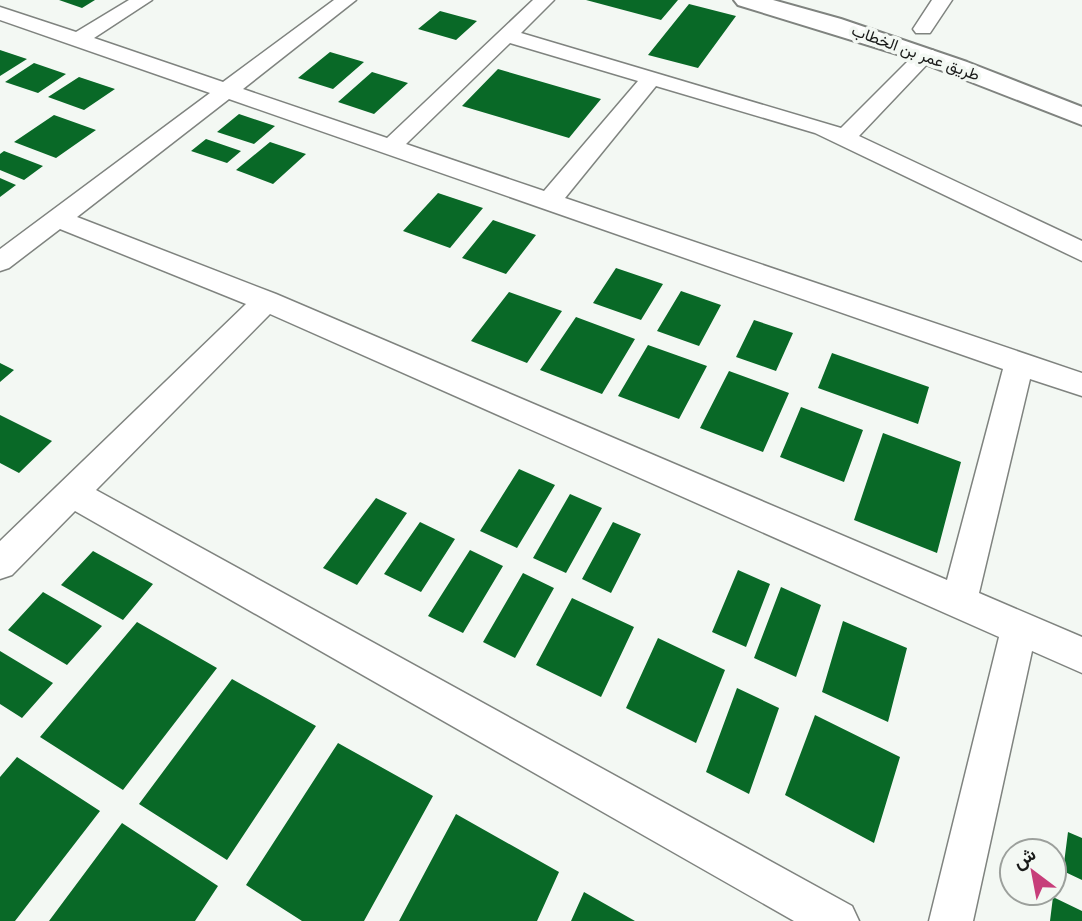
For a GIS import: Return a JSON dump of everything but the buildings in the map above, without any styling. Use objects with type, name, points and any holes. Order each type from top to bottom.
[{"type":"main road","name":"طريق عمر بن الخطاب","points":[[746,0],[830,21],[926,54],[1082,117]]},
{"type":"main road","name":"طريق عمر بن الخطاب","points":[[899,21],[935,33]]},
{"type":"main road","name":"طريق عمر بن الخطاب","points":[[971,47],[1082,91]]},
{"type":"street","points":[[78,40],[142,0]]},
{"type":"street","points":[[0,262],[346,0]]},
{"type":"street","points":[[390,147],[544,0]]},
{"type":"street","points":[[935,33],[942,0]]},
{"type":"street","points":[[0,13],[1082,385]]},
{"type":"street","points":[[508,36],[824,128],[1082,252]]},
{"type":"street","points":[[844,138],[926,54]]},
{"type":"street","points":[[549,201],[651,78]]},
{"type":"street","points":[[59,219],[266,301],[1082,655]]},
{"type":"street","points":[[0,564],[266,301]]},
{"type":"street","points":[[959,602],[1019,363]]},
{"type":"street","points":[[71,494],[837,921]]},
{"type":"street","points":[[951,921],[1019,628]]}]
